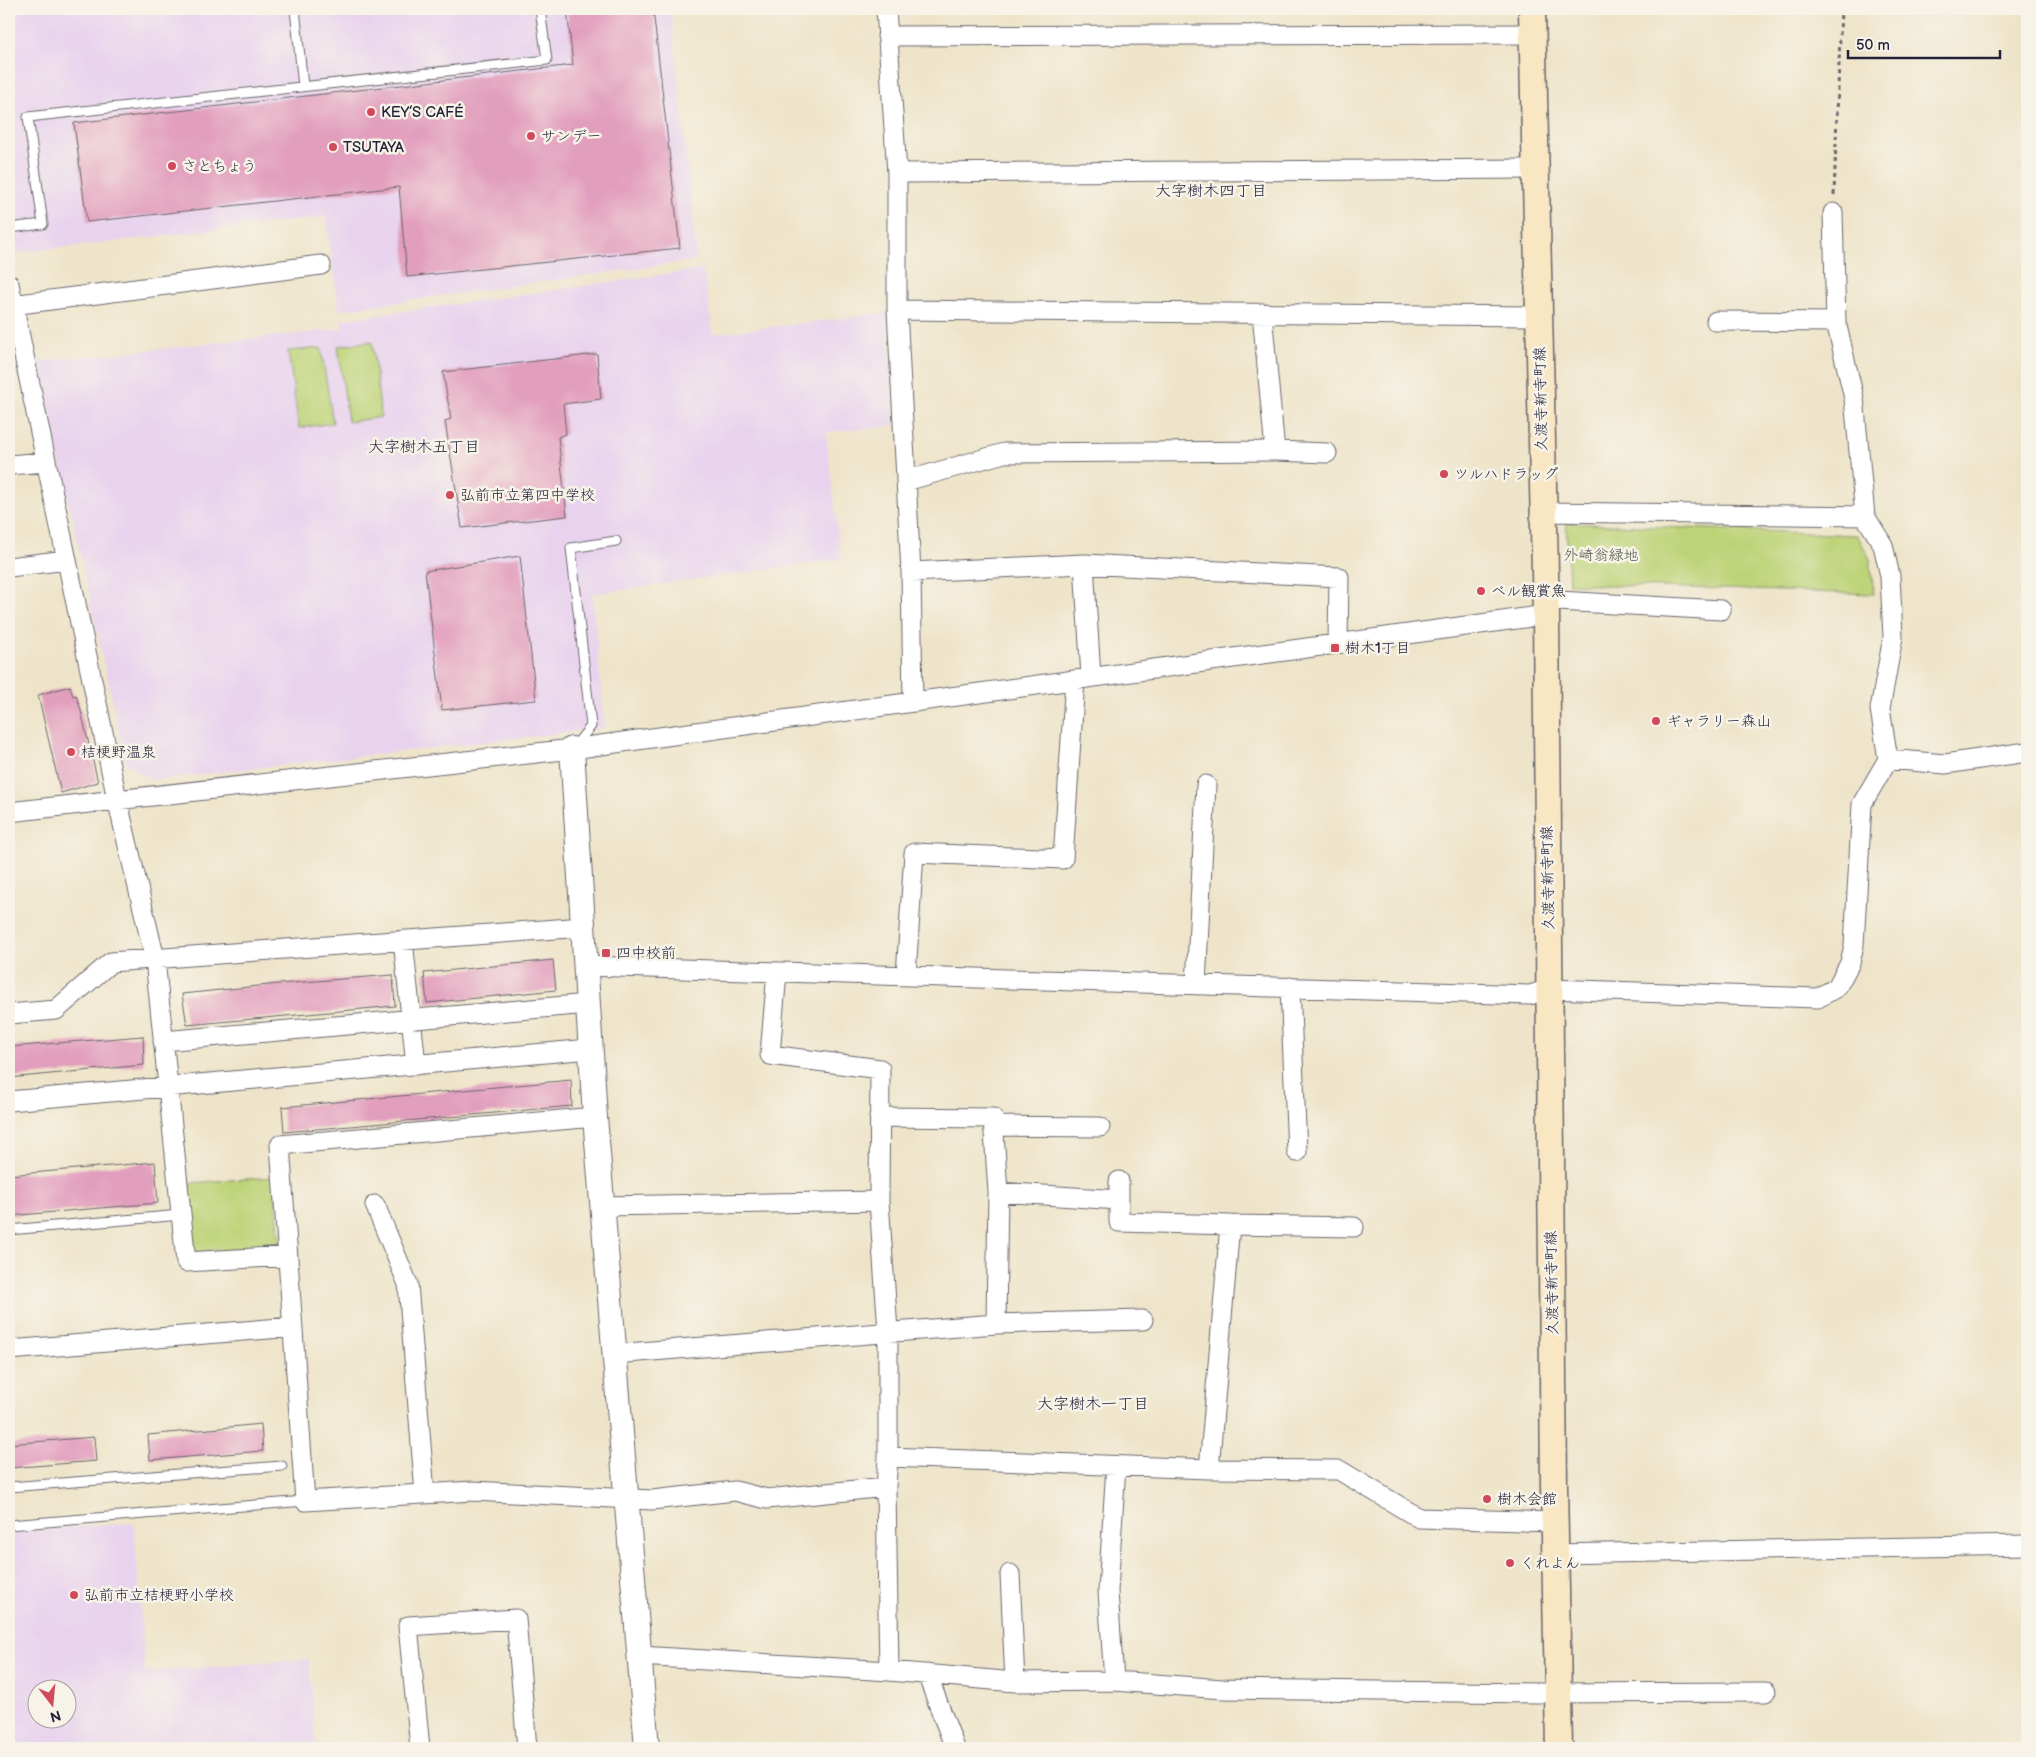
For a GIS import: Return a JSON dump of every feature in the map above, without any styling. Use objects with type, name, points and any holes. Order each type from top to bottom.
[{"type":"main road","name":"久渡寺新寺町線","points":[[1532,9],[1545,608],[1555,1554],[1559,1748]]},
{"type":"street","points":[[886,9],[897,174],[897,310],[911,572],[913,702]]},
{"type":"street","points":[[887,36],[1533,34]]},
{"type":"street","points":[[897,174],[1536,169]]},
{"type":"street","points":[[585,966],[1530,995],[1549,989],[1818,998],[1837,987],[1850,963],[1854,945],[1862,804],[1888,759],[1880,709],[1893,637],[1890,576],[1883,545],[1865,516],[1854,398],[1836,322],[1833,213]]},
{"type":"street","points":[[12,305],[321,265]]},
{"type":"street","points":[[9,284],[16,357],[46,462],[117,799],[155,959],[186,1262],[288,1256]]},
{"type":"street","points":[[897,310],[1539,316]]},
{"type":"street","points":[[1262,312],[1275,451]]},
{"type":"street","points":[[1716,321],[1836,322]]},
{"type":"street","points":[[906,481],[1004,452],[1275,451],[1327,453]]},
{"type":"street","points":[[9,465],[46,462]]},
{"type":"street","points":[[1543,512],[1865,516]]},
{"type":"street","points":[[9,567],[66,560]]},
{"type":"street","points":[[911,572],[1084,564],[1339,576],[1338,643]]},
{"type":"street","points":[[906,975],[914,854],[1063,859],[1083,678],[1084,564]]},
{"type":"street","points":[[9,812],[572,749],[1338,643],[1545,608],[1558,601],[1721,610]]},
{"type":"street","points":[[572,749],[595,1117],[647,1748]]},
{"type":"street","points":[[1888,759],[1945,764],[2027,752]]},
{"type":"street","points":[[1196,985],[1206,785]]},
{"type":"street","points":[[9,1014],[56,1010],[111,962],[583,927]]},
{"type":"street","points":[[403,940],[416,1065]]},
{"type":"street","points":[[777,972],[770,1055],[880,1069],[879,1201],[888,1331],[888,1458],[886,1487],[889,1671]]},
{"type":"street","points":[[1290,988],[1297,1152]]},
{"type":"street","points":[[163,1041],[588,1004]]},
{"type":"street","points":[[9,1101],[590,1049]]},
{"type":"street","points":[[595,1117],[280,1145],[305,1501],[473,1491],[652,1500],[735,1491],[768,1499],[886,1487]]},
{"type":"street","points":[[879,1117],[993,1118],[998,1192],[996,1324]]},
{"type":"street","points":[[994,1126],[1100,1127]]},
{"type":"street","points":[[1119,1182],[1119,1222],[1230,1226],[1354,1227]]},
{"type":"street","points":[[998,1192],[1119,1200]]},
{"type":"street","points":[[602,1206],[879,1201]]},
{"type":"street","points":[[375,1205],[408,1284],[425,1494]]},
{"type":"street","points":[[1209,1469],[1230,1226]]},
{"type":"street","points":[[614,1354],[996,1324],[1143,1320]]},
{"type":"street","points":[[9,1350],[293,1327]]},
{"type":"street","points":[[888,1458],[1209,1469],[1339,1470],[1419,1518],[1555,1522]]},
{"type":"street","points":[[1114,1681],[1108,1591],[1116,1466]]},
{"type":"street","points":[[1555,1554],[2027,1545]]},
{"type":"street","points":[[1010,1574],[1015,1682]]},
{"type":"street","points":[[420,1748],[408,1626],[516,1618],[526,1748]]},
{"type":"street","points":[[639,1656],[889,1671],[1015,1682],[1114,1681],[1223,1689],[1558,1693],[1766,1692]]},
{"type":"street","points":[[926,1674],[955,1748]]},
{"type":"lane","points":[[296,9],[303,86]]},
{"type":"lane","points":[[9,228],[42,224],[28,117],[546,60],[540,9]]},
{"type":"lane","points":[[572,749],[591,726],[571,548],[616,541]]},
{"type":"lane","points":[[9,1230],[182,1215]]},
{"type":"lane","points":[[9,1487],[282,1466]]},
{"type":"lane","points":[[9,1525],[305,1501]]},
{"type":"path","points":[[1833,213],[1841,9]]},
{"type":"shaded area","points":[[9,9],[671,9],[697,260],[339,310],[326,217],[14,253],[9,216]]},
{"type":"shaded area","name":"弘前市立第四中学校","points":[[703,269],[713,334],[887,313],[893,426],[826,432],[841,559],[592,594],[605,728],[153,780],[126,764],[38,362],[342,329],[341,320]]},
{"type":"shaded area","name":"弘前市立桔梗野小学校","points":[[134,1523],[145,1672],[309,1659],[316,1748],[9,1748],[9,1531]]},
{"type":"green space","points":[[372,341],[381,417],[348,422],[338,346]]},
{"type":"green space","points":[[321,348],[333,423],[299,428],[288,351]]},
{"type":"green space","name":"外崎翁緑地","points":[[1566,523],[1857,535],[1870,559],[1874,594],[1569,584]]},
{"type":"green space","points":[[274,1177],[280,1245],[193,1253],[188,1183]]},
{"type":"building","points":[[567,9],[653,9],[680,248],[407,277],[399,187],[87,222],[74,123],[573,65]]},
{"type":"building","points":[[597,354],[601,399],[563,404],[566,434],[558,437],[567,516],[462,528],[445,421],[451,419],[443,372]]},
{"type":"building","points":[[520,556],[536,700],[442,710],[425,571]]},
{"type":"building","name":"桔梗野温泉","points":[[70,686],[73,696],[76,695],[80,707],[98,782],[61,793],[38,695]]},
{"type":"building","points":[[553,960],[556,990],[427,1003],[424,973]]},
{"type":"building","points":[[393,975],[395,1006],[187,1025],[182,994]]},
{"type":"building","points":[[143,1036],[144,1065],[9,1078],[9,1047]]},
{"type":"building","points":[[571,1080],[572,1106],[284,1132],[282,1107]]},
{"type":"building","points":[[155,1162],[158,1203],[9,1216],[9,1175]]},
{"type":"building","points":[[261,1424],[263,1451],[150,1460],[148,1435]]},
{"type":"building","points":[[94,1437],[96,1461],[9,1468],[9,1444]]},
{"type":"place","name":"KEY’S CAFÉ","points":[[371,112]]},
{"type":"place","name":"サンデー","points":[[531,136]]},
{"type":"place","name":"TSUTAYA","points":[[333,147]]},
{"type":"place","name":"さとちょう","points":[[172,166]]},
{"type":"place","name":"ツルハドラッグ","points":[[1444,474]]},
{"type":"place","name":"弘前市立第四中学校","points":[[450,495]]},
{"type":"place","name":"ベル観賞魚","points":[[1481,591]]},
{"type":"place","name":"樹木1丁目","points":[[1335,648]]},
{"type":"place","name":"ギャラリー森山","points":[[1656,721]]},
{"type":"place","name":"桔梗野温泉","points":[[71,752]]},
{"type":"place","name":"四中校前","points":[[606,953]]},
{"type":"place","name":"樹木会館","points":[[1487,1499]]},
{"type":"place","name":"くれよん","points":[[1510,1563]]},
{"type":"place","name":"弘前市立桔梗野小学校","points":[[74,1595]]},
{"type":"district","name":"大字樹木四丁目","points":[[1211,191]]},
{"type":"district","name":"大字樹木五丁目","points":[[424,447]]},
{"type":"district","name":"大字樹木一丁目","points":[[1093,1404]]}]
